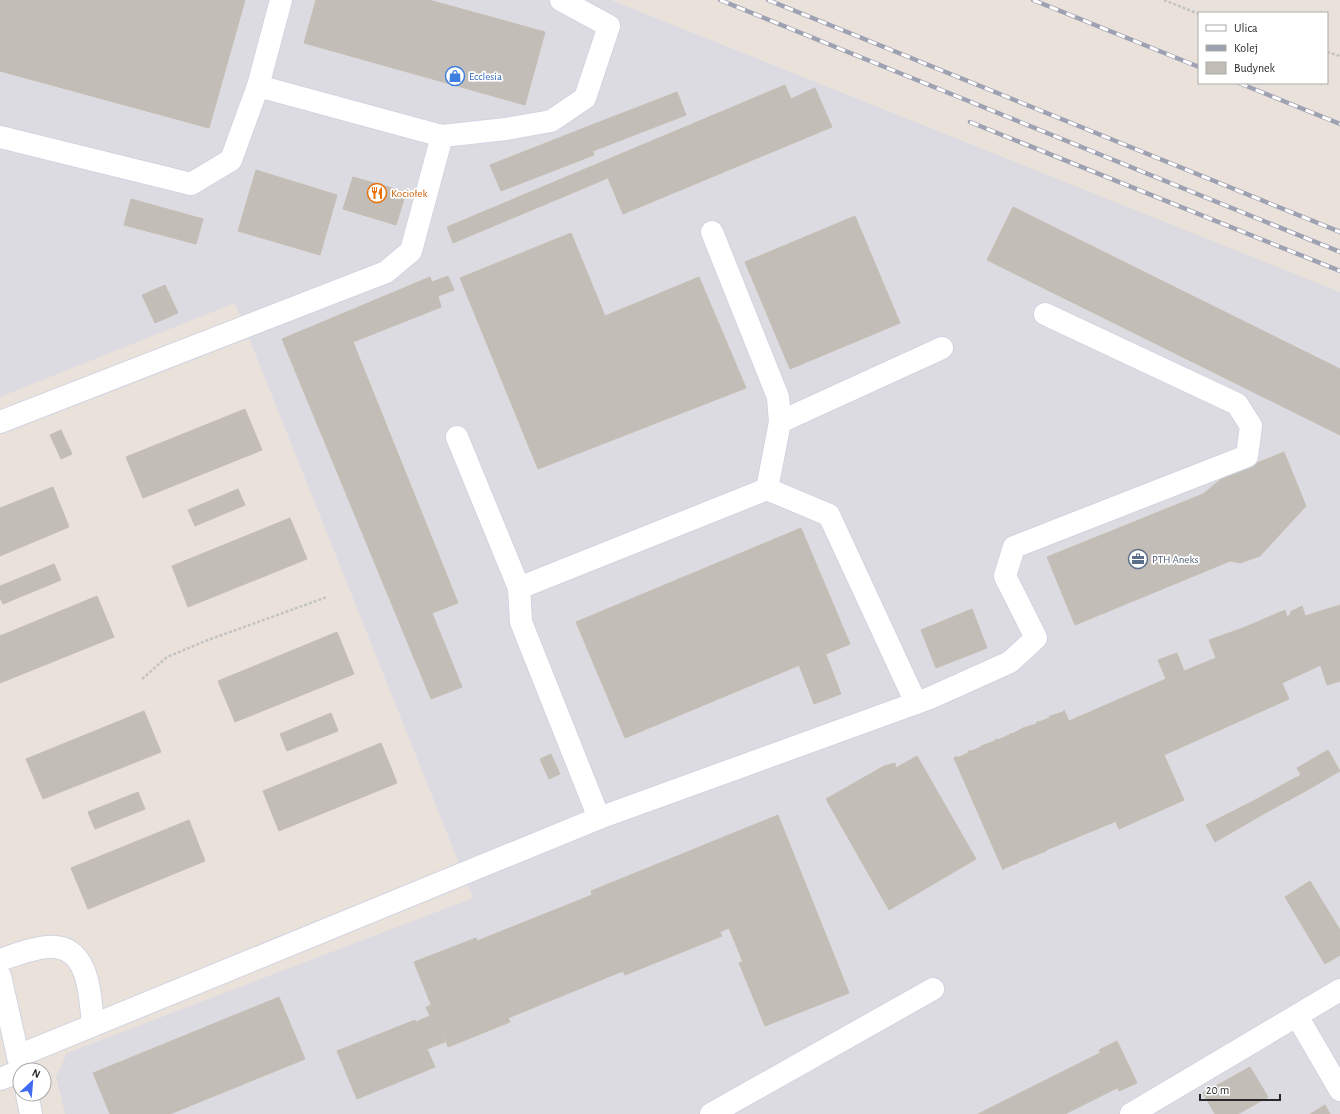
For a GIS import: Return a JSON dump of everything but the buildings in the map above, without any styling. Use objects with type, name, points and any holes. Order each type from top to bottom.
[{"type":"street","points":[[0,137],[191,184],[231,160],[258,86],[281,0]]},
{"type":"street","points":[[258,86],[442,136],[506,129],[551,122],[585,98],[608,26],[561,0]]},
{"type":"street","points":[[0,422],[386,272],[411,251],[442,136]]},
{"type":"street","points":[[712,232],[778,397],[780,422],[767,489]]},
{"type":"street","points":[[27,1062],[93,1025],[599,818],[930,698],[1010,662],[1036,638],[1006,576],[1014,547],[1247,456],[1250,426],[1237,404],[1045,314]]},
{"type":"street","points":[[780,422],[942,348]]},
{"type":"street","points":[[457,437],[519,588],[521,622],[599,818]]},
{"type":"street","points":[[519,588],[767,489],[829,515],[916,703]]},
{"type":"street","points":[[0,960],[48,947],[62,948],[72,953],[81,962],[87,980],[90,991],[93,1025]]},
{"type":"street","points":[[0,976],[19,1062]]},
{"type":"street","points":[[711,1114],[933,989]]},
{"type":"street","points":[[1130,1114],[1340,990]]},
{"type":"street","points":[[1297,1016],[1340,1090]]},
{"type":"street","points":[[0,1079],[12,1071]]},
{"type":"street","points":[[29,1102],[31,1114]]},
{"type":"path","points":[[1164,0],[1198,14]]},
{"type":"path","points":[[1328,52],[1340,56]]},
{"type":"path","points":[[142,679],[167,657],[208,640],[326,597]]},
{"type":"shaded area","points":[[0,0],[611,0],[1340,292],[1340,1114],[65,1114],[56,1077],[67,1053],[473,898],[235,303],[0,397]]},
{"type":"railway","points":[[720,0],[1340,252]]},
{"type":"railway","points":[[768,0],[1340,232]]},
{"type":"railway","points":[[1033,0],[1198,67]]},
{"type":"railway","points":[[1241,84],[1340,124]]},
{"type":"railway","points":[[970,122],[1340,271]]},
{"type":"place","name":"Ecclesia","points":[[455,76]]},
{"type":"place","name":"Kociołek","points":[[377,193]]},
{"type":"place","name":"PTH Aneks","points":[[1138,559]]}]
